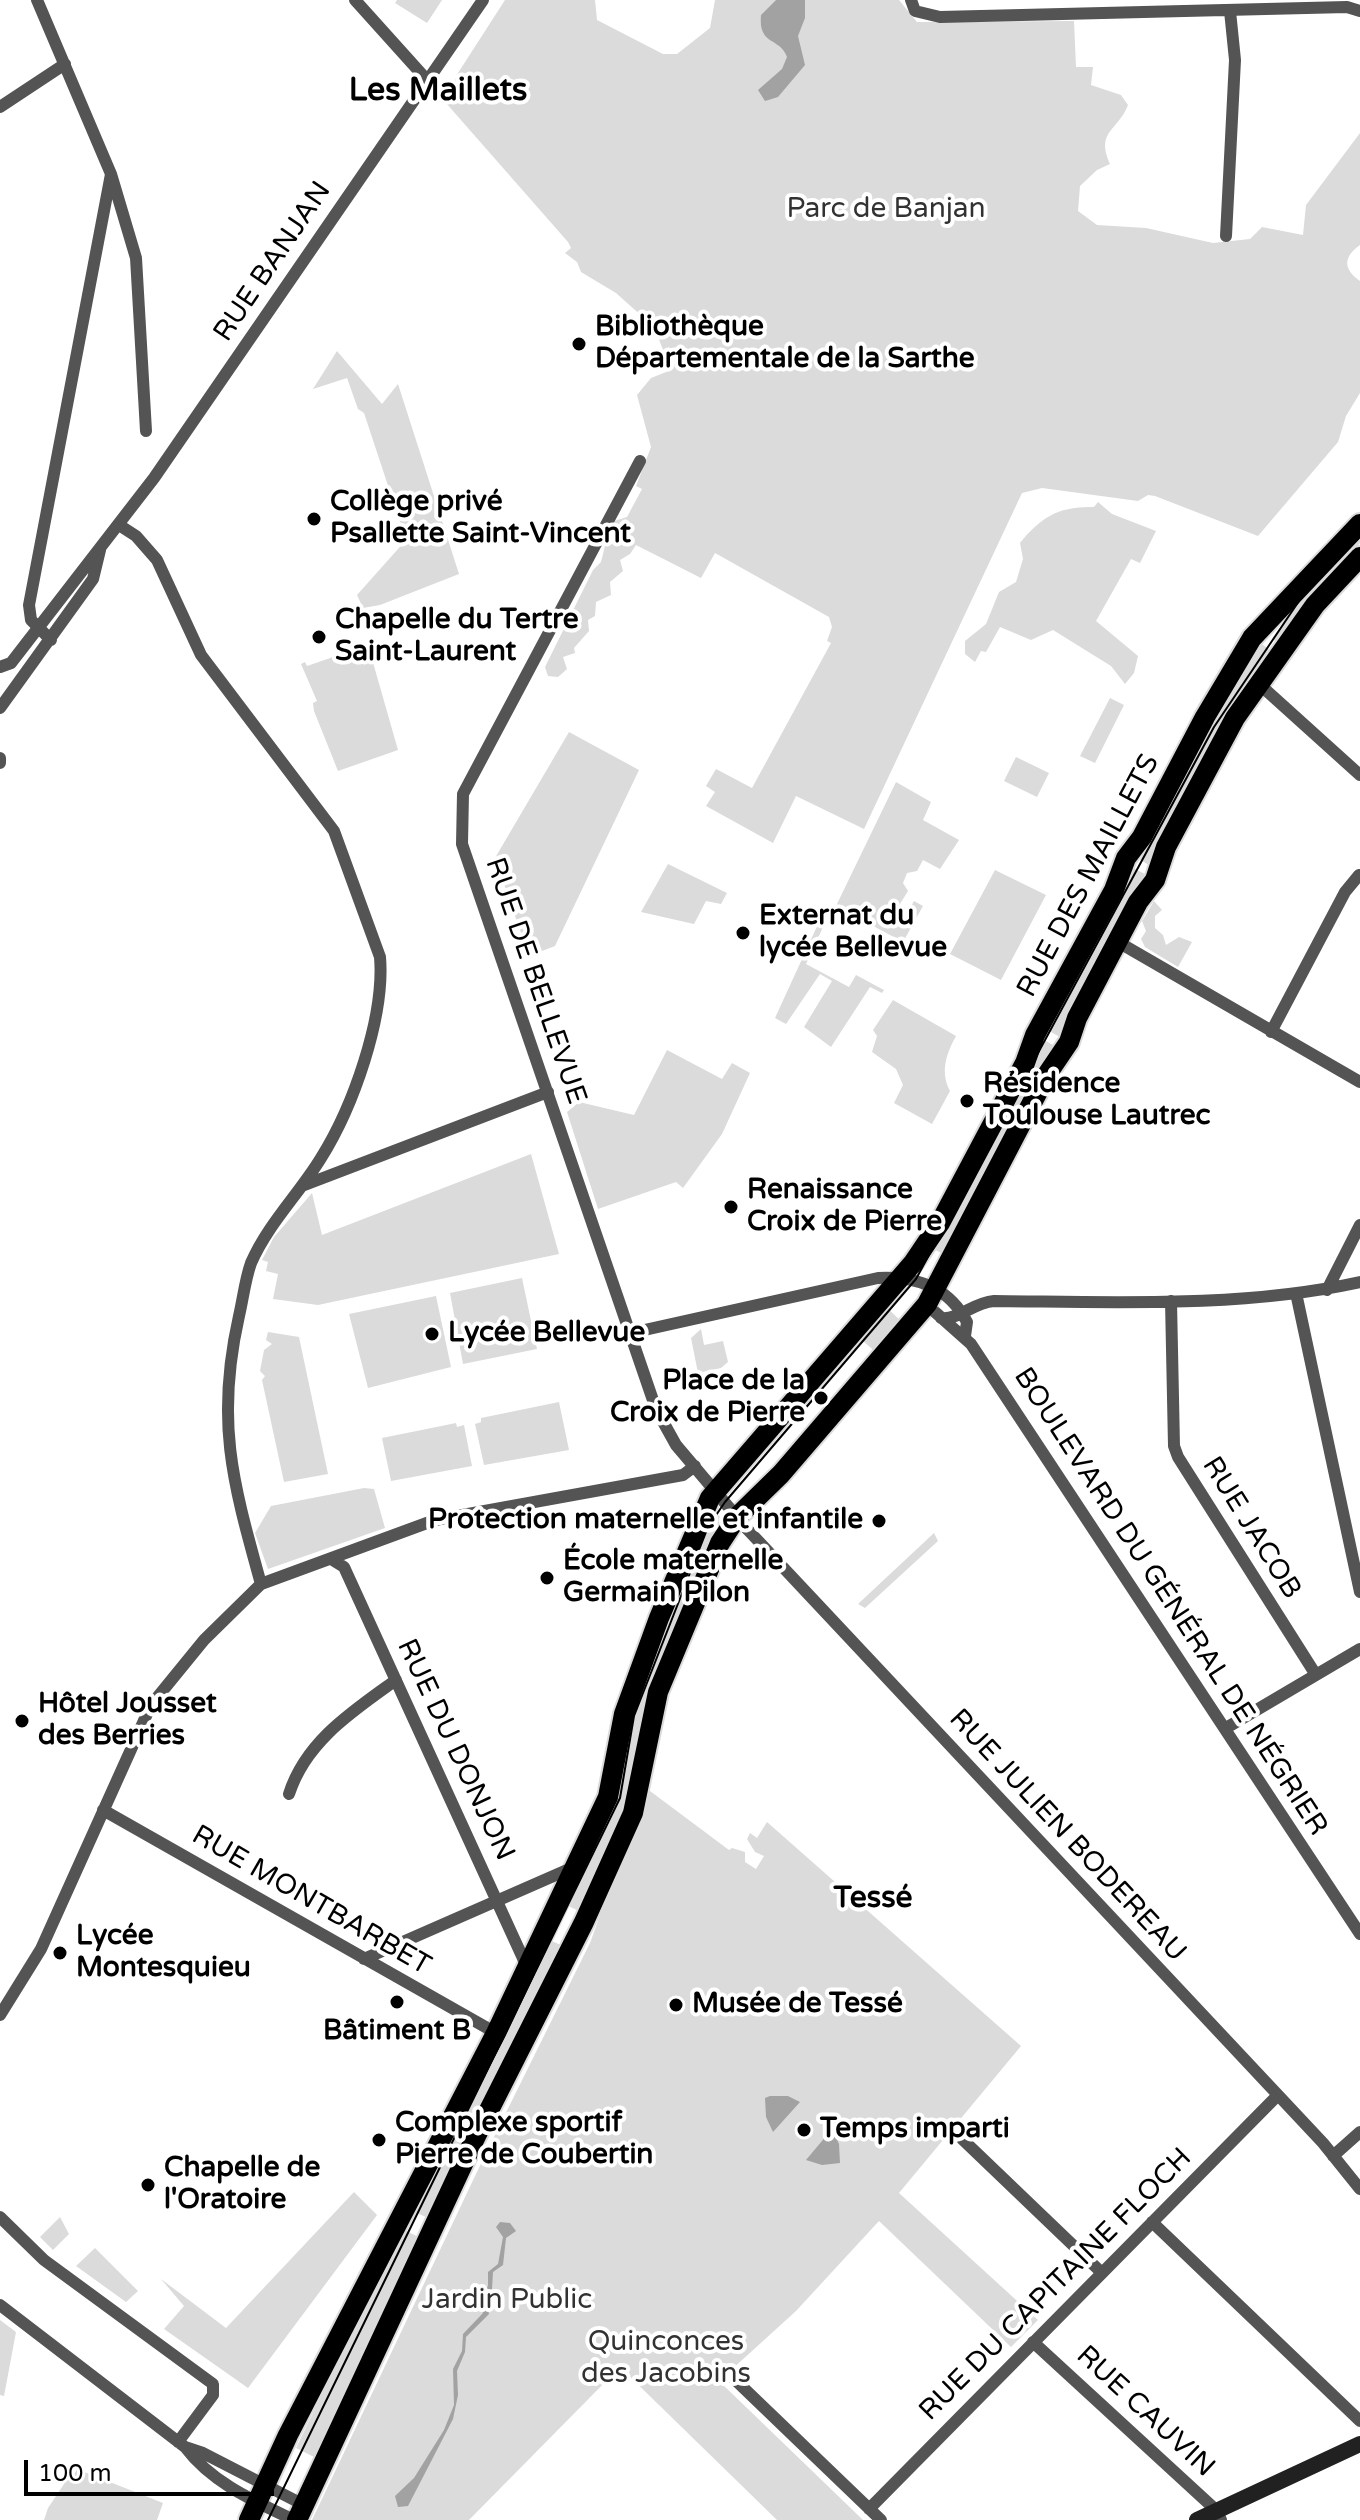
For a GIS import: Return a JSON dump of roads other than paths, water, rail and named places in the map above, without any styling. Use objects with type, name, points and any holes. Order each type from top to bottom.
[{"type":"main road","name":"RUE DES MAILLETS","points":[[257,2503],[496,2033],[608,1797],[624,1714],[659,1618],[715,1490],[901,1277],[940,1223],[1025,1063],[1035,1035],[1114,890],[1126,858],[1142,837],[1205,717],[1252,638],[1360,524]]},
{"type":"main road","name":"RUE DES MAILLETS","points":[[298,2515],[476,2136],[584,1922],[633,1813],[658,1692],[720,1543],[737,1517],[931,1316],[935,1287],[1046,1076],[1069,1042],[1077,1018],[1138,902],[1160,871],[1166,847],[1209,763],[1258,683],[1280,658],[1315,605],[1360,557]]},
{"type":"street","points":[[37,0],[111,174],[136,258],[146,431]]},
{"type":"street","points":[[355,0],[427,80]]},
{"type":"street","name":"RUE BANJAN","points":[[0,667],[11,663],[80,569],[119,525],[483,0]]},
{"type":"street","points":[[913,6],[940,17],[1347,7],[1360,11]]},
{"type":"street","points":[[1226,236],[1235,60],[1230,11]]},
{"type":"street","points":[[0,107],[65,64]]},
{"type":"street","points":[[51,640],[31,620],[29,605],[111,174]]},
{"type":"street","name":"RUE DE BELLEVUE","points":[[640,461],[463,794],[462,844],[656,1409],[676,1445],[737,1517]]},
{"type":"street","points":[[119,525],[136,536],[157,560],[201,655],[334,831],[380,957],[381,973],[364,1066],[329,1144],[267,1231],[250,1266],[229,1361],[227,1441],[240,1511],[261,1584]]},
{"type":"street","name":"RUE BANJAN","points":[[0,708],[93,579],[100,550]]},
{"type":"street","points":[[1258,683],[1360,775]]},
{"type":"street","points":[[1271,1032],[1345,892],[1360,875]]},
{"type":"street","points":[[1118,942],[1360,1082]]},
{"type":"street","points":[[302,1186],[548,1092]]},
{"type":"street","points":[[1327,1290],[1360,1225]]},
{"type":"street","points":[[631,1333],[878,1278],[901,1277],[935,1287],[961,1313]]},
{"type":"street","points":[[931,1316],[952,1319],[974,1304],[994,1301],[1171,1301],[1327,1290],[1360,1282]]},
{"type":"street","points":[[1296,1293],[1360,1592]]},
{"type":"street","name":"RUE JACOB","points":[[1171,1301],[1174,1446],[1178,1457],[1316,1675]]},
{"type":"street","name":"BOULEVARD DU GÉNÉRAL DE NÉGRIER","points":[[961,1313],[967,1322],[965,1336]]},
{"type":"street","name":"BOULEVARD DU GÉNÉRAL DE NÉGRIER","points":[[931,1316],[965,1336],[1360,1934]]},
{"type":"street","points":[[0,2015],[41,1949],[151,1705],[204,1640],[261,1584],[435,1520],[683,1475],[695,1466]]},
{"type":"street","name":"RUE JULIEN BODEREAU","points":[[737,1517],[1333,2156],[1360,2189]]},
{"type":"street","name":"RUE DU DONJON","points":[[331,1559],[344,1567],[527,1967]]},
{"type":"street","points":[[1226,1728],[1360,1649]]},
{"type":"street","points":[[289,1794],[296,1771],[318,1741],[396,1680]]},
{"type":"street","name":"RUE MONTBARBET","points":[[103,1810],[496,2033]]},
{"type":"street","points":[[364,1959],[575,1866]]},
{"type":"street","name":"RUE DU CAPITAINE FLOCH","points":[[869,2509],[1277,2096]]},
{"type":"street","points":[[1333,2156],[1360,2132]]},
{"type":"street","points":[[959,2136],[1102,2273]]},
{"type":"street","points":[[0,2217],[44,2260],[213,2384],[213,2395],[181,2444]]},
{"type":"street","points":[[1152,2222],[1360,2421]]},
{"type":"street","points":[[0,2305],[181,2444],[203,2453],[257,2503],[298,2515]]},
{"type":"street","name":"RUE CAUVIN","points":[[1033,2342],[1219,2515]]},
{"type":"street","points":[[728,2373],[881,2520]]},
{"type":"street","points":[[1197,2520],[1219,2515],[1360,2444]]},
{"type":"tram line","points":[[268,2520],[620,1798],[634,1716],[708,1527],[725,1502],[916,1279],[1214,727],[1301,598],[1360,536]]},
{"type":"place","name":"Bibliothèque Départementale de la Sarthe","points":[[579,344]]},
{"type":"place","name":"Collège privé Psallette Saint-Vincent","points":[[314,519]]},
{"type":"place","name":"Chapelle du Tertre Saint-Laurent","points":[[319,637]]},
{"type":"place","name":"Externat du lycée Bellevue","points":[[743,933]]},
{"type":"place","name":"Résidence Toulouse Lautrec","points":[[967,1101]]},
{"type":"place","name":"Renaissance Croix de Pierre","points":[[731,1207]]},
{"type":"place","name":"Lycée Bellevue","points":[[432,1334]]},
{"type":"place","name":"Place de la Croix de Pierre","points":[[821,1398]]},
{"type":"place","name":"Protection maternelle et infantile","points":[[879,1521]]},
{"type":"place","name":"École maternelle Germain Pilon","points":[[547,1578]]},
{"type":"place","name":"Hôtel Jousset des Berries","points":[[22,1721]]},
{"type":"place","name":"Lycée Montesquieu","points":[[60,1953]]},
{"type":"place","name":"Bâtiment B","points":[[397,2002]]},
{"type":"place","name":"Musée de Tessé","points":[[676,2005]]},
{"type":"place","name":"Temps imparti","points":[[804,2130]]},
{"type":"place","name":"Complexe sportif Pierre de Coubertin","points":[[379,2140]]},
{"type":"place","name":"Chapelle de l'Oratoire","points":[[148,2185]]},
{"type":"district","name":"Les Maillets","points":[[438,92]]},
{"type":"district","name":"Tessé","points":[[873,1899]]},
{"type":"park label","name":"Parc de Banjan","points":[[886,210]]},
{"type":"park label","name":"Jardin Public","points":[[507,2301]]},
{"type":"park label","name":"Quinconces des Jacobins","points":[[666,2359]]}]
